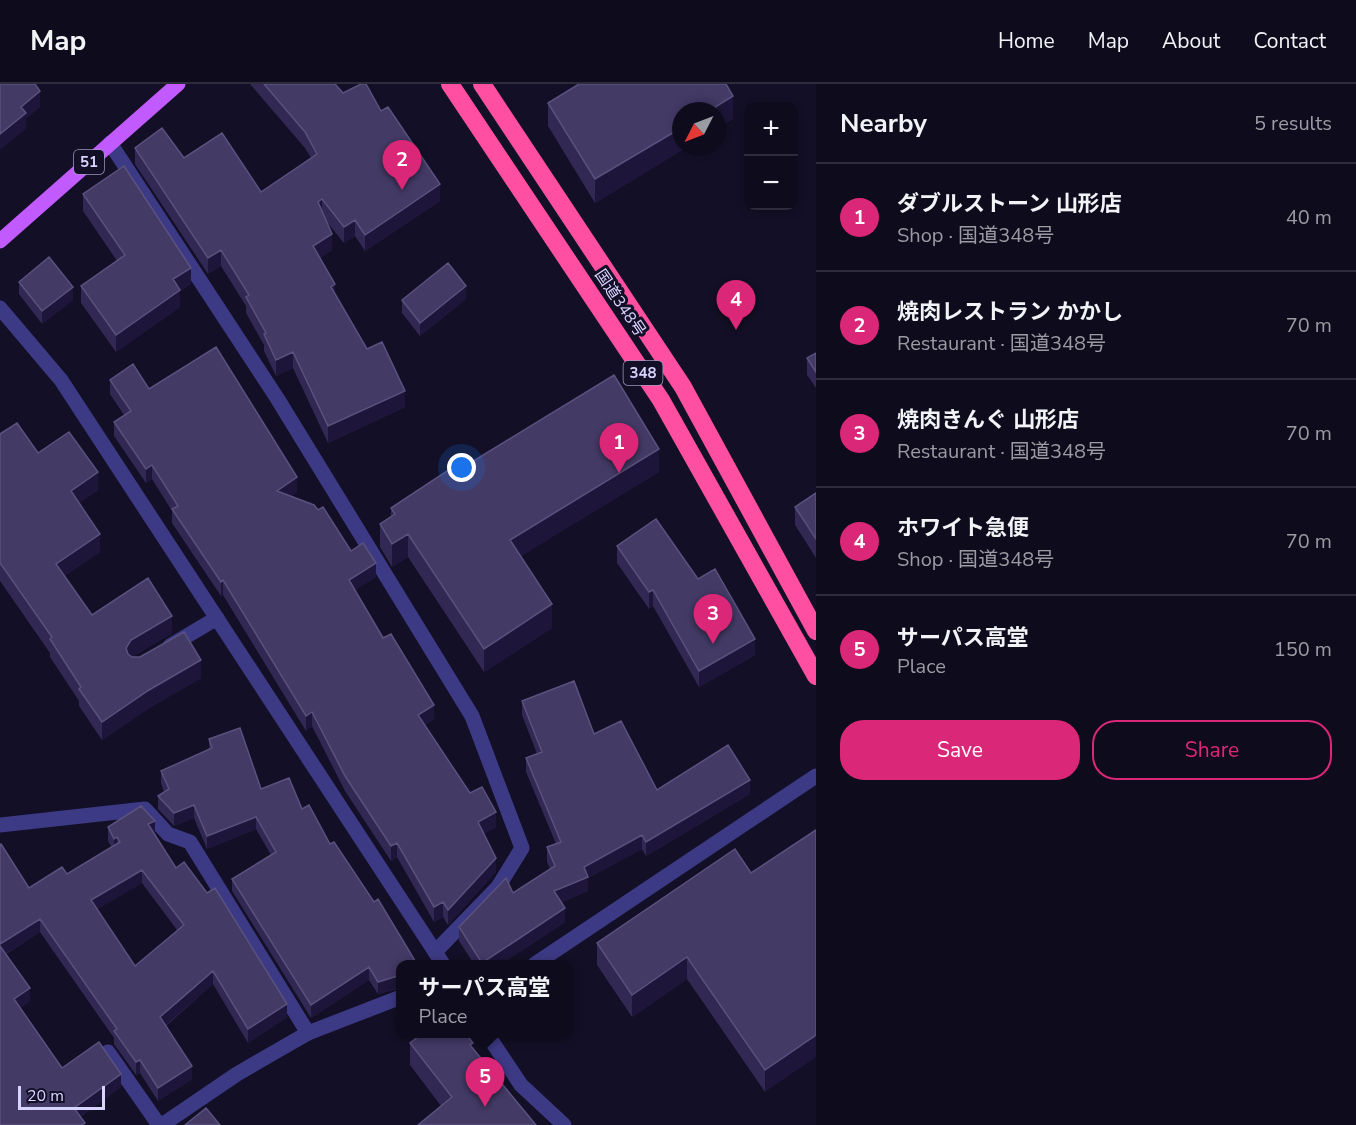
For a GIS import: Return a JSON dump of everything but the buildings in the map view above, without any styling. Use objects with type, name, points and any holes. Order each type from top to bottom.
[{"type":"highway","name":"国道348号","points":[[450,84],[661,400],[816,676]]},
{"type":"highway","name":"国道348号","points":[[482,84],[683,387],[816,631]]},
{"type":"main road","name":"51","points":[[0,241],[178,84]]},
{"type":"street","points":[[0,308],[61,380],[439,958],[498,887],[522,848],[472,716],[277,398],[110,143]]},
{"type":"street","points":[[156,654],[217,618]]},
{"type":"street","points":[[541,960],[816,776]]},
{"type":"street","points":[[0,825],[145,809],[168,834],[190,842],[308,1033]]},
{"type":"street","points":[[108,1052],[160,1125],[237,1074],[308,1033],[396,999]]},
{"type":"street","points":[[490,1038],[521,1085],[564,1125]]},
{"type":"place","name":"焼肉レストラン かかし","points":[[402,190]]},
{"type":"place","name":"ホワイト急便","points":[[736,330]]},
{"type":"place","name":"ダブルストーン 山形店","points":[[619,473]]},
{"type":"place","name":"焼肉きんぐ 山形店","points":[[713,644]]},
{"type":"place","name":"サーパス高堂","points":[[485,1107]]}]
